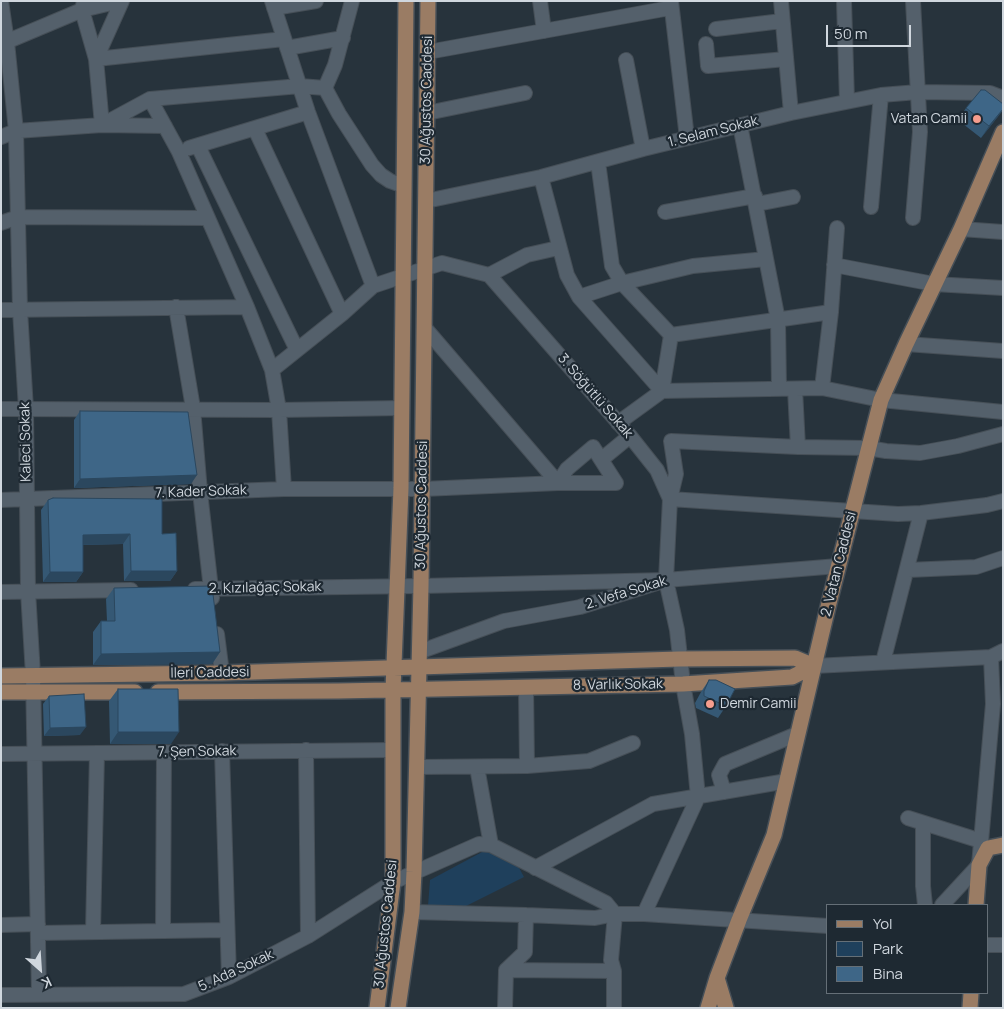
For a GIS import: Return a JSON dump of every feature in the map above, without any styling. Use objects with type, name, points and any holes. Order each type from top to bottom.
[{"type":"main road","name":"30 Ağustos Caddesi","points":[[398,1008],[412,912],[419,689],[419,659],[409,586],[401,488],[406,1]]},
{"type":"main road","name":"30 Ağustos Caddesi","points":[[377,1008],[393,882],[394,667],[409,586],[422,489],[428,1]]},
{"type":"main road","name":"2. Vatan Caddesi","points":[[708,1008],[739,920],[774,835],[838,566],[881,400],[934,284],[997,159],[1003,132]]},
{"type":"main road","name":"8. Varlık Sokak","points":[[419,659],[795,658],[814,666]]},
{"type":"main road","name":"İleri Caddesi","points":[[1,676],[222,673],[394,667],[419,659]]},
{"type":"main road","name":"8. Varlık Sokak","points":[[419,689],[683,684],[792,677],[814,666]]},
{"type":"main road","name":"İleri Caddesi","points":[[1,692],[419,689]]},
{"type":"main road","points":[[976,904],[979,865],[988,848],[1003,845]]},
{"type":"main road","points":[[717,978],[726,1008]]},
{"type":"main road","points":[[970,1008],[971,994]]},
{"type":"street","name":"Kaleci Sokak","points":[[2,1],[4,43],[16,131],[20,310],[26,409],[28,591],[34,692],[39,994]]},
{"type":"street","points":[[4,43],[83,6],[121,1]]},
{"type":"street","points":[[96,59],[121,1]]},
{"type":"street","points":[[316,1],[273,4],[308,112],[373,286]]},
{"type":"street","points":[[325,88],[335,65],[352,1]]},
{"type":"street","points":[[540,1],[544,31]]},
{"type":"street","points":[[780,1],[791,113]]},
{"type":"street","points":[[844,1],[847,101]]},
{"type":"street","points":[[913,1],[920,132],[913,218]]},
{"type":"street","points":[[428,52],[544,31],[670,5],[687,138]]},
{"type":"street","points":[[83,6],[96,59],[102,125]]},
{"type":"street","points":[[716,28],[782,21]]},
{"type":"street","points":[[96,59],[343,38]]},
{"type":"street","points":[[706,44],[708,66],[786,59]]},
{"type":"street","points":[[626,60],[643,149]]},
{"type":"street","points":[[102,125],[150,99],[300,86],[325,88]]},
{"type":"street","points":[[325,88],[339,114],[372,164],[381,175],[390,181],[404,186]]},
{"type":"street","points":[[427,113],[525,92]]},
{"type":"street","name":"1. Selam Sokak","points":[[426,201],[541,177],[687,138],[847,101],[881,95],[918,92],[990,93],[1003,98]]},
{"type":"street","points":[[871,207],[881,95]]},
{"type":"street","points":[[150,99],[179,152],[272,370],[279,410],[284,490]]},
{"type":"street","points":[[179,152],[308,112]]},
{"type":"street","points":[[1,137],[16,131],[102,125],[165,126]]},
{"type":"street","points":[[740,125],[778,320],[779,389]]},
{"type":"street","points":[[255,129],[342,314]]},
{"type":"street","points":[[198,146],[297,350]]},
{"type":"street","points":[[598,162],[612,266],[622,283],[671,335]]},
{"type":"street","points":[[541,177],[558,248],[567,275],[580,297],[662,391]]},
{"type":"street","points":[[665,212],[793,197]]},
{"type":"street","points":[[1,223],[18,217],[208,218]]},
{"type":"street","points":[[822,388],[831,312],[837,228]]},
{"type":"street","points":[[961,229],[1003,232]]},
{"type":"street","points":[[272,370],[342,314],[373,286],[442,264],[489,275],[528,255],[558,248]]},
{"type":"street","points":[[580,297],[622,283],[693,266],[766,259]]},
{"type":"street","points":[[834,265],[934,284],[1003,288]]},
{"type":"street","name":"3. Söğütlü Sokak","points":[[489,275],[630,436],[657,470],[670,499],[666,580],[677,630],[679,659],[692,734],[698,796]]},
{"type":"street","points":[[176,307],[193,408],[200,492],[222,673]]},
{"type":"street","points":[[1,310],[246,307]]},
{"type":"street","points":[[671,335],[831,312]]},
{"type":"street","points":[[424,328],[558,483],[568,469],[593,447],[602,459],[630,436]]},
{"type":"street","points":[[662,391],[671,335]]},
{"type":"street","points":[[906,344],[1003,352]]},
{"type":"street","points":[[795,388],[798,447]]},
{"type":"street","points":[[618,423],[662,391],[822,388],[881,400],[1003,412]]},
{"type":"street","points":[[1,409],[193,408],[279,410],[402,408]]},
{"type":"street","points":[[1003,434],[958,446],[920,453],[868,448],[671,441],[676,474],[670,499],[852,512],[921,513],[1003,501]]},
{"type":"street","name":"7. Kader Sokak","points":[[1,500],[200,492],[422,489],[558,483],[616,483],[602,459]]},
{"type":"street","points":[[883,662],[921,513]]},
{"type":"street","points":[[908,570],[976,567],[1003,558]]},
{"type":"street","name":"2. Vefa Sokak","points":[[419,659],[504,621],[580,608],[666,580],[838,566]]},
{"type":"street","name":"2. Kızılağaç Sokak","points":[[182,589],[666,580]]},
{"type":"street","points":[[1,592],[144,590]]},
{"type":"street","points":[[943,904],[979,865],[997,654]]},
{"type":"street","name":"8. Varlık Sokak","points":[[814,666],[997,654]]},
{"type":"street","points":[[526,687],[527,766]]},
{"type":"street","points":[[724,792],[720,774],[726,764],[797,734]]},
{"type":"street","points":[[417,767],[527,766],[589,761],[632,743]]},
{"type":"street","points":[[306,750],[308,936]]},
{"type":"street","name":"7. Şen Sokak","points":[[1,754],[393,750]]},
{"type":"street","points":[[222,751],[229,977]]},
{"type":"street","points":[[163,931],[164,752]]},
{"type":"street","points":[[93,932],[97,753]]},
{"type":"street","points":[[478,767],[490,845],[606,903],[614,914],[611,960],[614,971],[614,1008]]},
{"type":"street","points":[[535,868],[653,804],[787,781]]},
{"type":"street","points":[[644,914],[698,796]]},
{"type":"street","points":[[908,818],[981,842]]},
{"type":"street","points":[[924,823],[923,886],[925,904]]},
{"type":"street","name":"5. Ada Sokak","points":[[1,994],[184,994],[229,977],[308,936],[393,882],[479,844],[490,845]]},
{"type":"street","points":[[412,912],[526,914],[595,918],[614,914],[644,914],[826,926]]},
{"type":"street","points":[[505,1008],[506,970],[525,952],[526,914]]},
{"type":"street","points":[[1,925],[93,932],[228,930]]},
{"type":"street","points":[[989,945],[1003,945]]},
{"type":"street","points":[[506,970],[614,971]]},
{"type":"green space","points":[[484,851],[494,851],[517,864],[524,877],[464,907],[428,906],[430,880]]},
{"type":"building","points":[[981,90],[985,90],[1003,104],[1003,109],[989,126],[966,108]]},
{"type":"building","points":[[80,411],[188,412],[197,475],[80,479]]},
{"type":"building","points":[[53,498],[162,499],[162,534],[176,533],[177,571],[131,571],[130,534],[83,535],[83,572],[50,572],[48,500]]},
{"type":"building","points":[[212,586],[220,652],[101,654],[101,621],[115,621],[114,588]]},
{"type":"building","points":[[709,680],[716,680],[735,689],[726,706],[704,696]]},
{"type":"building","points":[[118,689],[178,689],[179,732],[118,732]]},
{"type":"building","points":[[84,694],[86,727],[50,728],[49,696]]},
{"type":"place","name":"Vatan Camii","points":[[977,119]]},
{"type":"place","name":"Demir Camii","points":[[710,704]]}]
